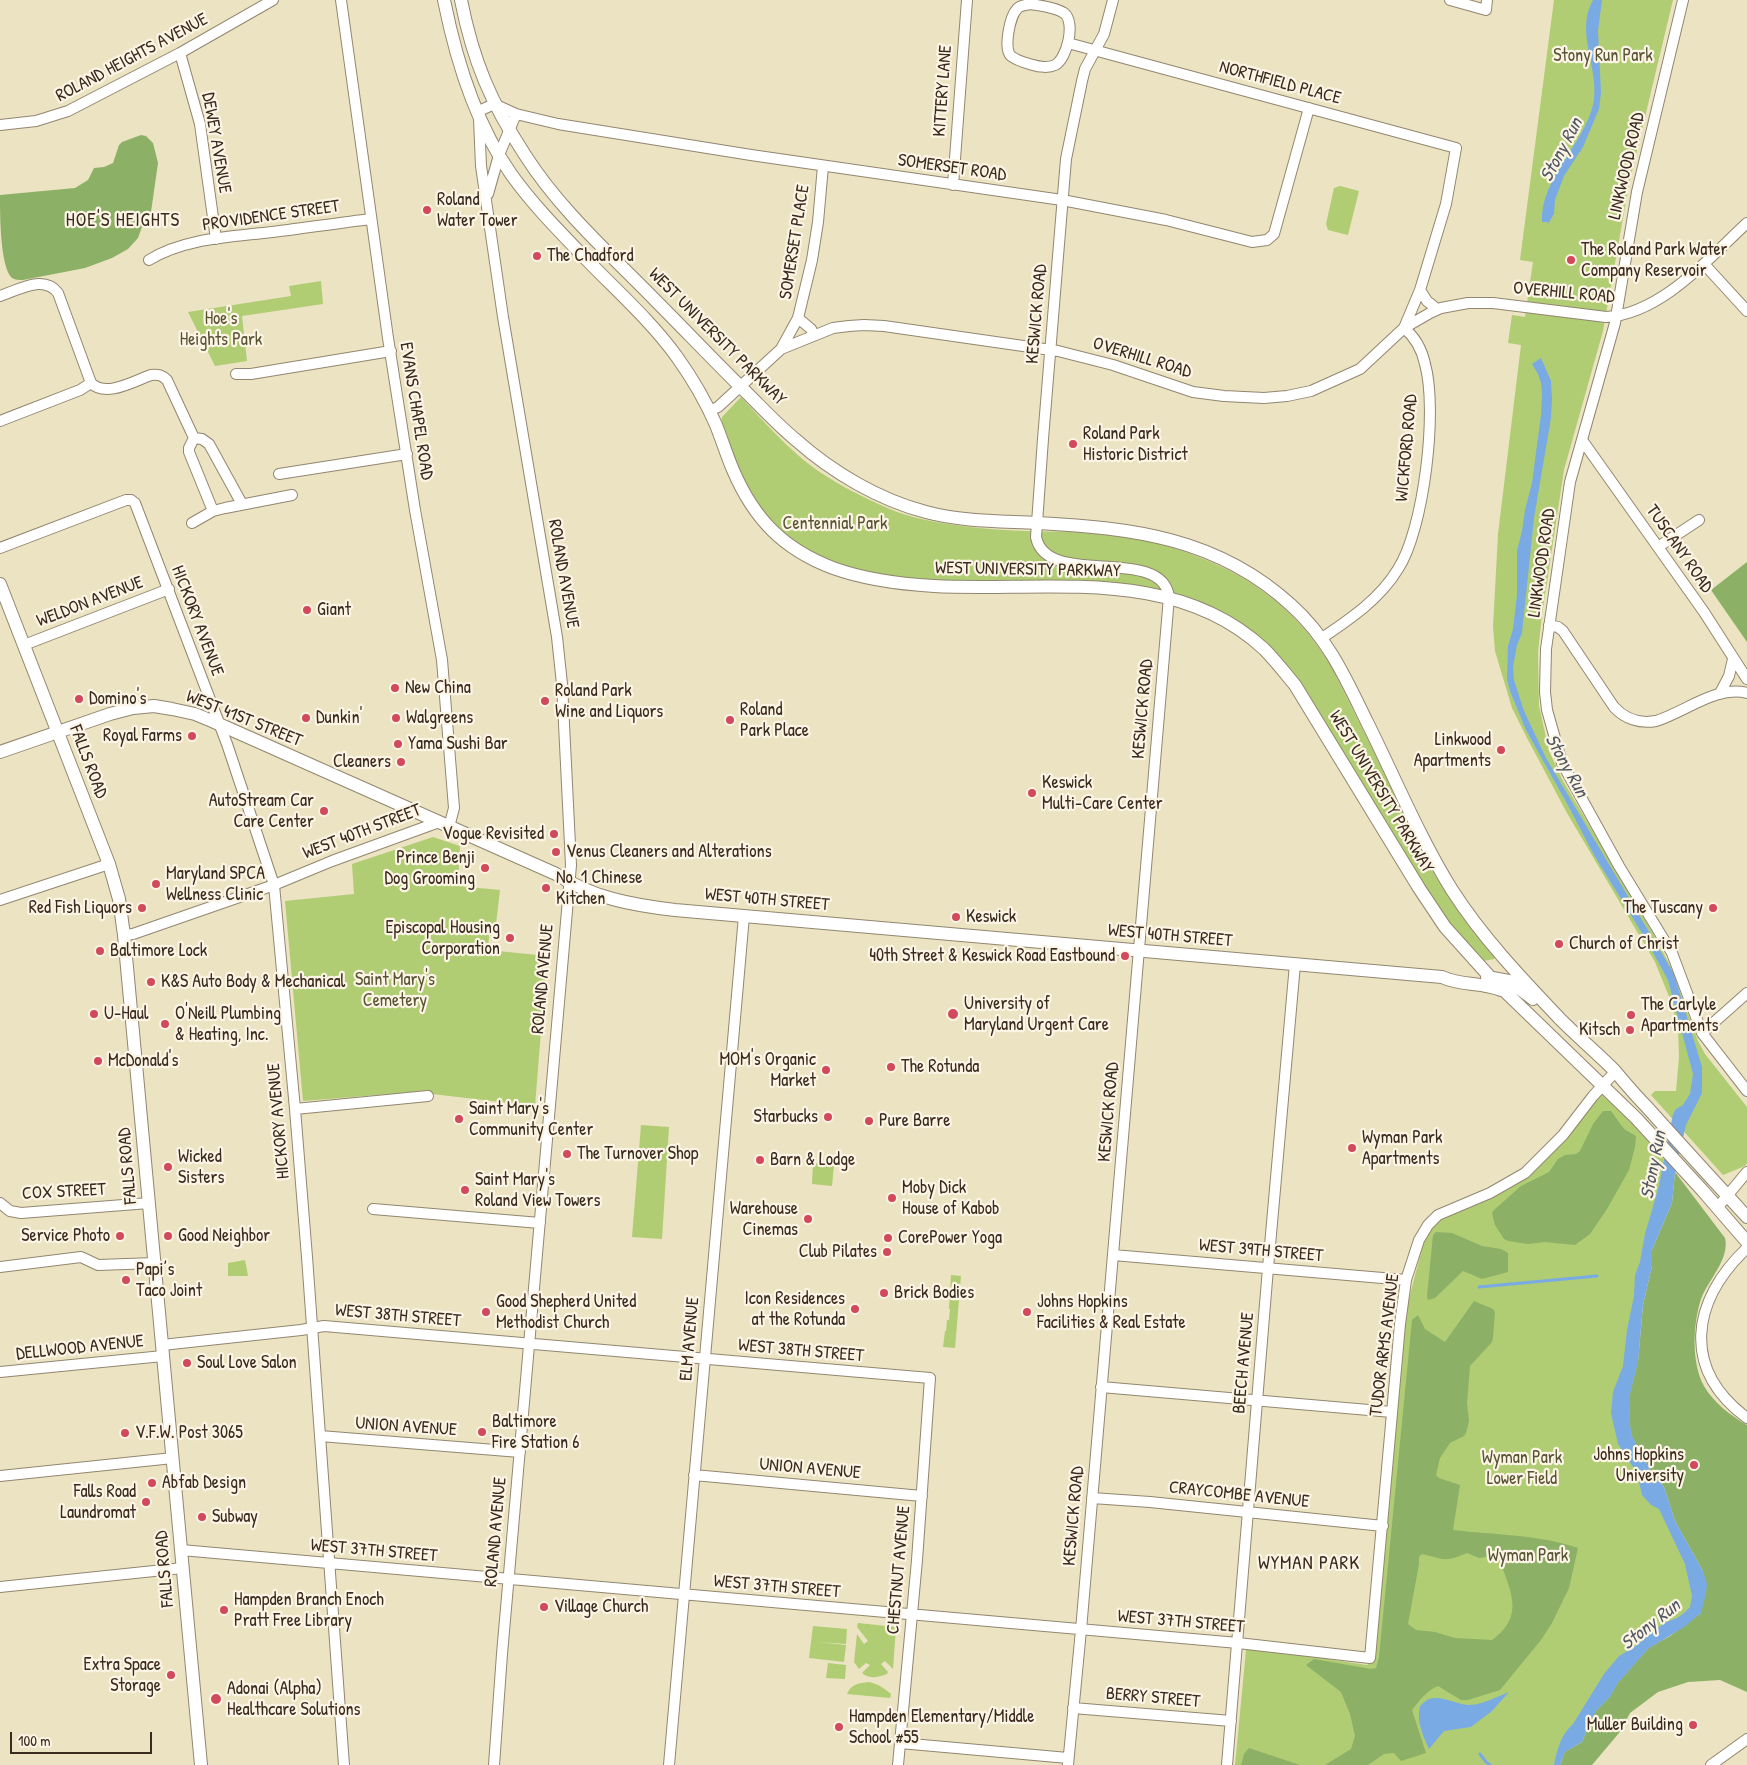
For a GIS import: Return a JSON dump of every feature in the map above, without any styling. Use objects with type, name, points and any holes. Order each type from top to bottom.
[{"type":"main road","name":"ROLAND AVENUE","points":[[444,0],[458,58],[478,115]]},
{"type":"main road","points":[[461,0],[472,47],[480,71],[494,104],[509,130]]},
{"type":"main road","name":"WEST UNIVERSITY PARKWAY","points":[[478,115],[499,155],[536,206],[664,340],[689,375],[709,412],[742,488],[758,514],[775,535],[789,546],[831,567],[869,578],[918,585],[964,587],[1090,586],[1169,597],[1202,609],[1234,626],[1263,648],[1295,685],[1434,912],[1461,946],[1503,990],[1620,1102],[1703,1191],[1747,1242]]},
{"type":"main road","name":"WEST UNIVERSITY PARKWAY","points":[[509,130],[558,201],[794,439],[836,470],[889,499],[924,512],[964,520],[1037,523],[1125,530],[1189,545],[1233,564],[1269,587],[1303,616],[1322,638],[1346,679],[1415,822],[1451,889],[1472,919],[1492,944],[1561,1020],[1615,1072],[1747,1217]]},
{"type":"main road","name":"FALLS ROAD","points":[[0,585],[5,609],[24,645],[109,864],[119,900],[124,935],[155,1263],[200,1765]]},
{"type":"main road","name":"WEST 41ST STREET","points":[[0,752],[122,710],[154,706],[189,712],[219,724],[444,824]]},
{"type":"main road","name":"WEST 40TH STREET","points":[[444,824],[556,874],[569,883],[600,896],[632,904],[744,916],[1442,977],[1453,974],[1490,977],[1504,979],[1515,984],[1543,1008],[1561,1020]]},
{"type":"main road","name":"WEST 40TH STREET","points":[[1442,977],[1452,982],[1490,986],[1503,990]]},
{"type":"street","name":"ROLAND HEIGHTS AVENUE","points":[[0,125],[36,121],[68,111],[180,53],[274,0]]},
{"type":"street","name":"EVANS CHAPEL ROAD","points":[[341,0],[390,352],[446,686],[454,808],[444,824]]},
{"type":"street","name":"KITTERY LANE","points":[[953,185],[967,0]]},
{"type":"street","name":"KESWICK ROAD","points":[[1068,1761],[1081,1630],[1169,597],[1163,582],[1154,576],[1123,569],[1067,562],[1048,555],[1038,544],[1036,537],[1066,159],[1085,69],[1104,34],[1113,0]]},
{"type":"street","points":[[1450,0],[1486,5]]},
{"type":"street","name":"LINKWOOD ROAD","points":[[1683,0],[1637,192],[1616,316],[1570,482],[1563,522],[1545,670],[1547,710],[1562,763],[1620,866],[1672,952],[1702,1033],[1747,1091]]},
{"type":"street","points":[[1031,4],[1064,12],[1070,22],[1068,43],[1064,54],[1054,66],[1036,66],[1019,61],[1011,56],[1007,43],[1014,14],[1018,7],[1031,4]]},
{"type":"street","name":"NORTHFIELD PLACE","points":[[1068,43],[1456,148],[1446,204],[1420,290]]},
{"type":"street","name":"DEWEY AVENUE","points":[[180,53],[200,124],[216,239]]},
{"type":"street","points":[[478,115],[494,104]]},
{"type":"street","name":"SOMERSET ROAD","points":[[494,104],[516,114],[592,130],[823,166],[1062,200],[1166,220],[1252,242],[1267,240],[1274,234],[1309,108]]},
{"type":"street","name":"ROLAND AVENUE","points":[[486,199],[499,155],[516,114]]},
{"type":"street","name":"ROLAND AVENUE","points":[[478,115],[479,146],[502,317],[557,637],[562,684],[571,865],[494,1765]]},
{"type":"street","name":"SOMERSET PLACE","points":[[781,350],[798,318],[812,260],[818,222],[823,166]]},
{"type":"street","name":"PROVIDENCE STREET","points":[[149,260],[179,246],[216,239],[371,219]]},
{"type":"street","name":"OVERHILL ROAD","points":[[709,412],[718,407],[781,350],[833,328],[864,324],[1051,350],[1113,365],[1193,392],[1224,396],[1270,397],[1311,392],[1360,369],[1404,328],[1437,309],[1458,304],[1486,302],[1589,315],[1616,316],[1641,308],[1680,284],[1747,223]]},
{"type":"street","points":[[1704,264],[1747,311]]},
{"type":"street","points":[[0,296],[41,283],[50,285],[58,293],[91,383],[101,389],[108,389],[119,387],[151,375],[164,377],[194,438]]},
{"type":"street","points":[[1420,290],[1427,301],[1437,309]]},
{"type":"street","points":[[1404,328],[1420,290]]},
{"type":"street","points":[[798,318],[811,329],[814,335]]},
{"type":"street","name":"WICKFORD ROAD","points":[[1322,638],[1370,602],[1383,589],[1406,556],[1415,526],[1424,489],[1430,414],[1429,390],[1425,363],[1419,348],[1412,334],[1404,328]]},
{"type":"street","points":[[236,374],[251,374],[390,352]]},
{"type":"street","points":[[0,420],[80,390],[91,383]]},
{"type":"street","points":[[194,438],[206,441],[209,444],[242,504]]},
{"type":"street","points":[[194,438],[189,448],[190,452],[214,511]]},
{"type":"street","name":"TUSCANY ROAD","points":[[1582,440],[1704,612],[1747,679]]},
{"type":"street","points":[[279,474],[407,454]]},
{"type":"street","points":[[192,523],[214,511],[292,495]]},
{"type":"street","name":"HICKORY AVENUE","points":[[0,548],[130,500],[135,503],[219,724],[274,885],[295,1109],[344,1765]]},
{"type":"street","points":[[1658,547],[1699,520]]},
{"type":"street","name":"WELDON AVENUE","points":[[24,645],[168,589]]},
{"type":"street","points":[[1550,625],[1558,627],[1563,631],[1614,707],[1627,718],[1643,722],[1656,721],[1720,693],[1738,691],[1747,693]]},
{"type":"street","points":[[1720,693],[1729,676],[1733,659]]},
{"type":"street","name":"WEST 40TH STREET","points":[[124,935],[133,934],[274,885],[332,861],[444,824]]},
{"type":"street","points":[[0,900],[109,864]]},
{"type":"street","name":"ELM AVENUE","points":[[669,1765],[744,916]]},
{"type":"street","name":"BEECH AVENUE","points":[[1227,1765],[1295,964]]},
{"type":"street","points":[[1702,1033],[1747,993]]},
{"type":"street","name":"TUDOR ARMS AVENUE","points":[[1370,1658],[1400,1324],[1406,1280],[1419,1240],[1428,1225],[1438,1215],[1490,1193],[1526,1173],[1615,1072]]},
{"type":"street","points":[[295,1109],[428,1096]]},
{"type":"street","points":[[1717,1208],[1747,1172]]},
{"type":"street","name":"COX STREET","points":[[0,1202],[10,1211],[21,1213],[149,1203]]},
{"type":"street","points":[[373,1209],[540,1223]]},
{"type":"street","points":[[1747,1248],[1723,1275],[1711,1297],[1702,1325],[1701,1342],[1703,1360],[1710,1378],[1730,1406],[1747,1418]]},
{"type":"street","name":"WEST 39TH STREET","points":[[1113,1255],[1406,1280]]},
{"type":"street","points":[[0,1267],[81,1257],[98,1265],[155,1263]]},
{"type":"street","name":"WEST 38TH STREET","points":[[163,1350],[334,1326],[930,1378]]},
{"type":"street","name":"DELLWOOD AVENUE","points":[[0,1372],[163,1350]]},
{"type":"street","name":"CHESTNUT AVENUE","points":[[898,1765],[922,1496],[930,1378]]},
{"type":"street","points":[[1101,1387],[1392,1412]]},
{"type":"street","name":"UNION AVENUE","points":[[320,1436],[520,1452]]},
{"type":"street","points":[[0,1476],[173,1458]]},
{"type":"street","name":"UNION AVENUE","points":[[694,1475],[922,1496]]},
{"type":"street","name":"CRAYCOMBE AVENUE","points":[[1092,1498],[1383,1526]]},
{"type":"street","name":"WEST 37TH STREET","points":[[181,1550],[1238,1643],[1370,1658]]},
{"type":"street","points":[[0,1587],[183,1568]]},
{"type":"street","name":"BERRY STREET","points":[[1073,1708],[1231,1721]]},
{"type":"street","points":[[1711,1765],[1747,1739]]},
{"type":"street","points":[[900,1743],[1068,1761]]},
{"type":"green space","name":"Stony Run Park","points":[[1554,0],[1673,0],[1629,184],[1603,331],[1564,470],[1538,652],[1539,706],[1549,751],[1562,779],[1671,967],[1698,1041],[1705,1054],[1747,1107],[1747,1163],[1745,1166],[1723,1175],[1651,1095],[1655,1091],[1676,1091],[1679,1057],[1678,1028],[1670,999],[1655,962],[1567,813],[1527,738],[1512,708],[1495,651],[1493,627],[1498,534],[1521,345],[1508,343],[1512,315],[1525,317],[1533,262],[1520,260]]},
{"type":"green space","points":[[141,135],[146,136],[153,143],[158,163],[151,212],[143,224],[138,238],[128,249],[112,258],[85,268],[23,280],[12,278],[8,272],[3,252],[0,195],[75,188],[88,180],[94,168],[104,167],[113,163],[119,145],[122,142]]},
{"type":"green space","points":[[1340,186],[1359,191],[1348,235],[1328,230],[1326,224],[1334,188]]},
{"type":"green space","name":"Hoe's Heights Park","points":[[321,281],[323,304],[242,316],[247,361],[215,366],[188,312],[291,296],[289,286]]},
{"type":"green space","name":"Centennial Park","points":[[741,397],[781,440],[814,468],[852,491],[897,512],[911,517],[979,528],[1089,532],[1146,541],[1203,558],[1255,585],[1299,623],[1331,666],[1436,875],[1454,905],[1495,957],[1494,959],[1483,961],[1440,914],[1344,755],[1236,621],[1195,600],[908,580],[862,573],[821,560],[780,535],[753,501],[721,426],[722,417]]},
{"type":"green space","points":[[1747,562],[1747,642],[1711,590]]},
{"type":"green space","name":"Saint Mary's Cemetery","points":[[433,837],[460,846],[458,886],[500,890],[496,924],[490,924],[488,950],[547,956],[535,1106],[415,1092],[303,1101],[285,901],[354,894],[352,864]]},
{"type":"green space","name":"Wyman Park","points":[[1601,1094],[1631,1122],[1668,1164],[1636,1329],[1649,1476],[1700,1598],[1556,1765],[1235,1765],[1246,1650],[1249,1647],[1367,1665],[1375,1660],[1406,1310],[1424,1241],[1435,1223],[1440,1219],[1485,1201],[1510,1188],[1524,1178],[1560,1145]]},
{"type":"green space","points":[[1603,1111],[1611,1111],[1624,1129],[1636,1136],[1635,1147],[1629,1170],[1607,1209],[1590,1234],[1575,1245],[1545,1242],[1528,1244],[1504,1239],[1495,1225],[1492,1213],[1494,1210],[1521,1186],[1549,1172],[1558,1159],[1580,1151],[1593,1124]]},
{"type":"green space","points":[[641,1125],[669,1127],[662,1239],[632,1237]]},
{"type":"green space","points":[[813,1163],[834,1165],[832,1186],[812,1184]]},
{"type":"green space","name":"Johns Hopkins University","points":[[1675,1172],[1725,1238],[1726,1246],[1721,1262],[1704,1292],[1698,1309],[1695,1331],[1695,1355],[1700,1377],[1712,1398],[1747,1425],[1747,1692],[1720,1680],[1688,1682],[1658,1692],[1630,1713],[1619,1733],[1592,1765],[1560,1765],[1565,1752],[1582,1742],[1596,1711],[1610,1697],[1618,1683],[1648,1649],[1670,1636],[1701,1613],[1703,1571],[1675,1521],[1664,1487],[1650,1470],[1632,1436],[1630,1425],[1629,1398],[1638,1362],[1643,1305],[1652,1266],[1652,1250],[1672,1203]]},
{"type":"green space","points":[[1436,1232],[1452,1233],[1482,1246],[1501,1249],[1508,1253],[1508,1272],[1482,1279],[1463,1271],[1435,1298],[1428,1300],[1433,1235]]},
{"type":"green space","points":[[245,1260],[248,1276],[228,1276],[228,1263]]},
{"type":"green space","points":[[951,1275],[961,1276],[955,1348],[943,1347],[947,1320],[949,1320]]},
{"type":"green space","points":[[1474,1301],[1493,1309],[1495,1312],[1492,1342],[1470,1366],[1467,1403],[1469,1421],[1466,1433],[1450,1443],[1440,1458],[1436,1475],[1439,1478],[1460,1485],[1453,1530],[1531,1537],[1578,1548],[1569,1588],[1552,1623],[1541,1640],[1500,1690],[1468,1700],[1461,1700],[1438,1686],[1430,1690],[1421,1699],[1412,1710],[1426,1753],[1401,1761],[1394,1753],[1384,1754],[1368,1765],[1325,1765],[1351,1749],[1355,1736],[1350,1714],[1341,1692],[1306,1665],[1314,1659],[1371,1669],[1376,1668],[1379,1657],[1412,1320],[1418,1315],[1425,1329],[1445,1342]],"holes":[[[1467,1553],[1479,1558],[1498,1555],[1507,1579],[1512,1601],[1512,1611],[1503,1631],[1492,1640],[1455,1638],[1435,1632],[1416,1630],[1408,1624],[1419,1557],[1422,1554],[1440,1559],[1448,1559]]]},
{"type":"green space","points":[[858,1623],[896,1627],[893,1669],[885,1661],[881,1664],[888,1672],[887,1674],[868,1677],[862,1673],[870,1665],[866,1663],[859,1669],[854,1662],[857,1634],[864,1644],[868,1641],[857,1627]]},
{"type":"green space","points":[[813,1626],[847,1629],[846,1644],[818,1642],[846,1645],[844,1662],[809,1658]]},
{"type":"green space","points":[[828,1663],[846,1665],[845,1679],[826,1678]]},
{"type":"green space","points":[[869,1682],[886,1690],[891,1694],[890,1698],[847,1694],[853,1686]]},
{"type":"green space","points":[[1249,1748],[1300,1765],[1241,1765],[1244,1754]]},
{"type":"water","points":[[1593,0],[1602,0],[1598,31],[1601,93],[1599,109],[1583,147],[1564,176],[1555,200],[1554,214],[1548,224],[1548,222],[1542,222],[1543,206],[1548,191],[1581,134],[1593,105],[1594,79],[1586,26]]},
{"type":"water","name":"Stony Run","points":[[1541,358],[1551,381],[1551,418],[1534,518],[1522,633],[1517,645],[1513,667],[1514,680],[1524,711],[1546,758],[1674,974],[1702,1067],[1702,1093],[1686,1125],[1675,1172],[1672,1203],[1652,1250],[1652,1266],[1643,1305],[1638,1362],[1629,1398],[1632,1436],[1650,1470],[1664,1487],[1675,1521],[1703,1571],[1707,1584],[1706,1593],[1701,1613],[1684,1627],[1648,1649],[1618,1683],[1610,1697],[1596,1711],[1582,1742],[1565,1752],[1560,1765],[1554,1765],[1558,1748],[1604,1674],[1619,1656],[1636,1646],[1664,1623],[1677,1618],[1690,1607],[1692,1596],[1685,1564],[1659,1509],[1651,1505],[1642,1495],[1637,1473],[1618,1444],[1611,1413],[1613,1392],[1623,1366],[1627,1330],[1634,1296],[1635,1275],[1659,1186],[1673,1114],[1676,1109],[1683,1105],[1690,1094],[1693,1074],[1668,980],[1645,938],[1594,855],[1526,730],[1507,679],[1508,646],[1513,629],[1517,595],[1517,551],[1532,483],[1541,415],[1541,383],[1532,364]]},
{"type":"water","points":[[1509,1692],[1492,1711],[1471,1727],[1444,1731],[1429,1749],[1419,1718],[1420,1706],[1427,1700],[1439,1698],[1473,1705]]},
{"type":"waterway","points":[[1479,1287],[1597,1276]]},
{"type":"waterway","points":[[1480,1754],[1490,1765]]},
{"type":"place","name":"Roland Water Tower","points":[[427,210]]},
{"type":"place","name":"The Chadford","points":[[537,256]]},
{"type":"place","name":"The Roland Park Water Company Reservoir","points":[[1571,260]]},
{"type":"place","name":"Roland Park Historic District","points":[[1073,444]]},
{"type":"place","name":"Giant","points":[[307,610]]},
{"type":"place","name":"New China","points":[[395,688]]},
{"type":"place","name":"Domino's","points":[[79,699]]},
{"type":"place","name":"Roland Park Wine and Liquors","points":[[545,701]]},
{"type":"place","name":"Dunkin'","points":[[306,718]]},
{"type":"place","name":"Walgreens","points":[[396,718]]},
{"type":"place","name":"Roland Park Place","points":[[730,720]]},
{"type":"place","name":"Royal Farms","points":[[192,736]]},
{"type":"place","name":"Yama Sushi Bar","points":[[398,744]]},
{"type":"place","name":"Linkwood Apartments","points":[[1501,750]]},
{"type":"place","name":"Cleaners","points":[[401,762]]},
{"type":"place","name":"Keswick Multi-Care Center","points":[[1032,793]]},
{"type":"place","name":"AutoStream Car Care Center","points":[[324,811]]},
{"type":"place","name":"Vogue Revisited","points":[[554,834]]},
{"type":"place","name":"Venus Cleaners and Alterations","points":[[556,852]]},
{"type":"place","name":"Prince Benji Dog Grooming","points":[[485,868]]},
{"type":"place","name":"Maryland SPCA Wellness Clinic","points":[[156,884]]},
{"type":"place","name":"No. 1 Chinese Kitchen","points":[[546,888]]},
{"type":"place","name":"Red Fish Liquors","points":[[142,908]]},
{"type":"place","name":"The Tuscany","points":[[1713,908]]},
{"type":"place","name":"Keswick","points":[[956,917]]},
{"type":"place","name":"Episcopal Housing Corporation","points":[[510,938]]},
{"type":"place","name":"Church of Christ","points":[[1559,944]]},
{"type":"place","name":"Baltimore Lock","points":[[100,951]]},
{"type":"place","name":"40th Street & Keswick Road Eastbound","points":[[1125,956]]},
{"type":"place","name":"K&S Auto Body & Mechanical","points":[[151,982]]},
{"type":"place","name":"U-Haul","points":[[94,1014]]},
{"type":"place","name":"University of Maryland Urgent Care","points":[[953,1014]]},
{"type":"place","name":"The Carlyle Apartments","points":[[1631,1015]]},
{"type":"place","name":"O'Neill Plumbing & Heating, Inc.","points":[[165,1024]]},
{"type":"place","name":"Kitsch","points":[[1630,1030]]},
{"type":"place","name":"McDonald's","points":[[98,1061]]},
{"type":"place","name":"The Rotunda","points":[[891,1067]]},
{"type":"place","name":"MOM's Organic Market","points":[[826,1070]]},
{"type":"place","name":"Starbucks","points":[[828,1117]]},
{"type":"place","name":"Saint Mary's Community Center","points":[[459,1119]]},
{"type":"place","name":"Pure Barre","points":[[869,1121]]},
{"type":"place","name":"Wyman Park Apartments","points":[[1352,1148]]},
{"type":"place","name":"The Turnover Shop","points":[[567,1154]]},
{"type":"place","name":"Barn & Lodge","points":[[760,1160]]},
{"type":"place","name":"Wicked Sisters","points":[[168,1167]]},
{"type":"place","name":"Saint Mary's Roland View Towers","points":[[465,1190]]},
{"type":"place","name":"Moby Dick House of Kabob","points":[[892,1198]]},
{"type":"place","name":"Warehouse Cinemas","points":[[808,1219]]},
{"type":"place","name":"Service Photo","points":[[120,1236]]},
{"type":"place","name":"Good Neighbor","points":[[168,1236]]},
{"type":"place","name":"CorePower Yoga","points":[[888,1238]]},
{"type":"place","name":"Club Pilates","points":[[887,1252]]},
{"type":"place","name":"Papi’s Taco Joint","points":[[126,1280]]},
{"type":"place","name":"Brick Bodies","points":[[884,1293]]},
{"type":"place","name":"Icon Residences at the Rotunda","points":[[855,1309]]},
{"type":"place","name":"Good Shepherd United Methodist Church","points":[[486,1312]]},
{"type":"place","name":"Johns Hopkins Facilities & Real Estate","points":[[1027,1312]]},
{"type":"place","name":"Soul Love Salon","points":[[187,1363]]},
{"type":"place","name":"Baltimore Fire Station 6","points":[[482,1432]]},
{"type":"place","name":"V.F.W. Post 3065","points":[[125,1433]]},
{"type":"place","name":"Johns Hopkins University","points":[[1694,1465]]},
{"type":"place","name":"Abfab Design","points":[[152,1483]]},
{"type":"place","name":"Falls Road Laundromat","points":[[146,1502]]},
{"type":"place","name":"Subway","points":[[202,1517]]},
{"type":"place","name":"Village Church","points":[[544,1607]]},
{"type":"place","name":"Hampden Branch Enoch Pratt Free Library","points":[[224,1610]]},
{"type":"place","name":"Extra Space Storage","points":[[171,1675]]},
{"type":"place","name":"Adonai (Alpha) Healthcare Solutions","points":[[216,1699]]},
{"type":"place","name":"Muller Building","points":[[1693,1725]]},
{"type":"place","name":"Hampden Elementary/Middle School #55","points":[[839,1727]]},
{"type":"district","name":"HOE'S HEIGHTS","points":[[123,221]]},
{"type":"district","name":"WYMAN PARK","points":[[1309,1564]]},
{"type":"park label","name":"Wyman Park Lower Field","points":[[1522,1468]]}]
